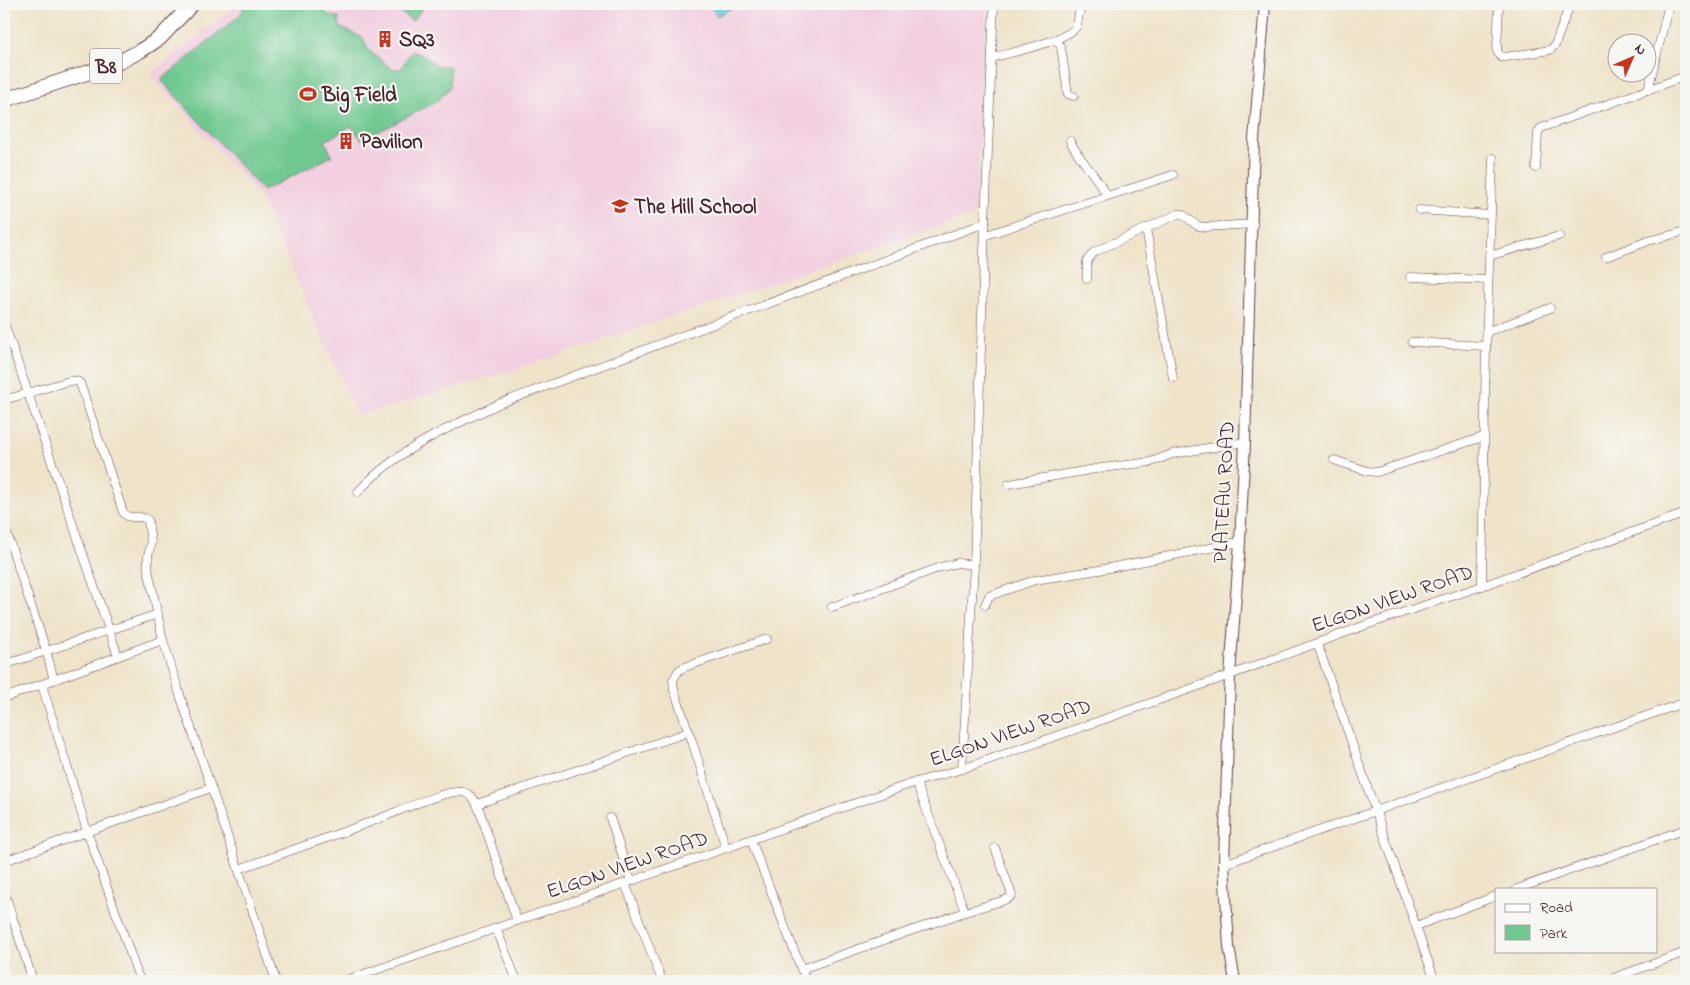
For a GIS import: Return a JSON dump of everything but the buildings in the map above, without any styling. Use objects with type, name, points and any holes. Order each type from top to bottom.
[{"type":"highway","name":"B8","points":[[4,100],[117,63],[140,52],[167,31],[192,4]]},
{"type":"street","points":[[962,769],[974,565],[994,4]]},
{"type":"street","points":[[992,58],[1069,34],[1076,27],[1080,4]]},
{"type":"street","name":"PLATEAU ROAD","points":[[1235,981],[1229,947],[1224,864],[1230,675],[1240,542],[1253,224],[1254,140],[1265,4]]},
{"type":"street","points":[[1499,4],[1496,51],[1501,57],[1550,50],[1554,46],[1570,4]]},
{"type":"street","points":[[1648,90],[1669,4]]},
{"type":"street","points":[[1054,40],[1061,47],[1068,94],[1074,96]]},
{"type":"street","points":[[1536,168],[1538,134],[1541,128],[1686,76]]},
{"type":"street","points":[[1070,141],[1078,157],[1107,196]]},
{"type":"street","points":[[1482,586],[1483,436],[1493,158]]},
{"type":"street","points":[[986,235],[1173,175]]},
{"type":"street","points":[[1419,210],[1491,215]]},
{"type":"street","points":[[1087,279],[1088,261],[1094,252],[1166,218],[1182,214],[1198,226],[1205,227],[1253,224]]},
{"type":"street","points":[[358,492],[370,478],[404,454],[446,428],[501,403],[985,223]]},
{"type":"street","points":[[1146,228],[1173,378]]},
{"type":"street","points":[[1606,257],[1648,241],[1686,231]]},
{"type":"street","points":[[1489,256],[1559,236]]},
{"type":"street","points":[[1410,277],[1488,280]]},
{"type":"street","points":[[1486,332],[1550,308]]},
{"type":"street","points":[[4,323],[118,656]]},
{"type":"street","points":[[1412,342],[1486,346]]},
{"type":"street","points":[[4,400],[69,381],[80,383],[123,512],[126,517],[139,516],[145,518],[149,524],[151,542],[148,569],[163,640],[276,981]]},
{"type":"street","points":[[1334,460],[1367,471],[1377,472],[1483,436]]},
{"type":"street","points":[[1009,484],[1101,468],[1151,462],[1172,454],[1244,442]]},
{"type":"street","name":"ELGON VIEW ROAD","points":[[344,981],[916,782],[962,769],[1686,513]]},
{"type":"street","points":[[4,526],[46,650],[54,680]]},
{"type":"street","points":[[985,605],[989,596],[1035,580],[1099,570],[1240,542]]},
{"type":"street","points":[[832,607],[941,567],[958,563],[974,565]]},
{"type":"street","points":[[4,665],[158,614]]},
{"type":"street","points":[[726,848],[674,690],[673,680],[679,670],[767,639]]},
{"type":"street","points":[[4,698],[163,640]]},
{"type":"street","points":[[1317,643],[1435,981]]},
{"type":"street","points":[[42,685],[87,830],[140,981]]},
{"type":"street","points":[[1224,864],[1686,702]]},
{"type":"street","points":[[477,804],[689,732]]},
{"type":"street","points":[[916,782],[965,912]]},
{"type":"street","points":[[4,861],[87,830],[211,788]]},
{"type":"street","points":[[239,868],[455,792],[470,795],[477,804],[517,921]]},
{"type":"street","points":[[610,818],[628,882],[662,981]]},
{"type":"street","points":[[1520,888],[1686,829]]},
{"type":"street","points":[[751,840],[806,981]]},
{"type":"street","points":[[801,969],[1008,899],[1012,895],[995,848]]},
{"type":"street","points":[[4,891],[33,981]]},
{"type":"street","points":[[1416,926],[1495,896]]},
{"type":"street","points":[[496,928],[517,981]]},
{"type":"street","points":[[1605,981],[1686,952]]},
{"type":"shaded area","name":"The Hill School","points":[[235,4],[987,4],[975,214],[517,369],[357,416],[261,198],[150,75]]},
{"type":"green space","name":"Big Field","points":[[246,4],[314,4],[323,8],[328,15],[338,17],[340,27],[363,38],[368,50],[392,69],[401,69],[411,51],[425,56],[437,66],[450,66],[450,87],[436,102],[362,140],[351,126],[325,141],[332,156],[263,191],[161,80],[240,15]]},
{"type":"green space","points":[[390,4],[426,4],[412,21]]},
{"type":"water","points":[[709,4],[740,4],[717,16]]},
{"type":"place","name":"SQ3","points":[[385,39]]},
{"type":"place","name":"Big Field","points":[[308,94]]},
{"type":"place","name":"Pavilion","points":[[346,141]]},
{"type":"place","name":"The Hill School","points":[[620,206]]}]
